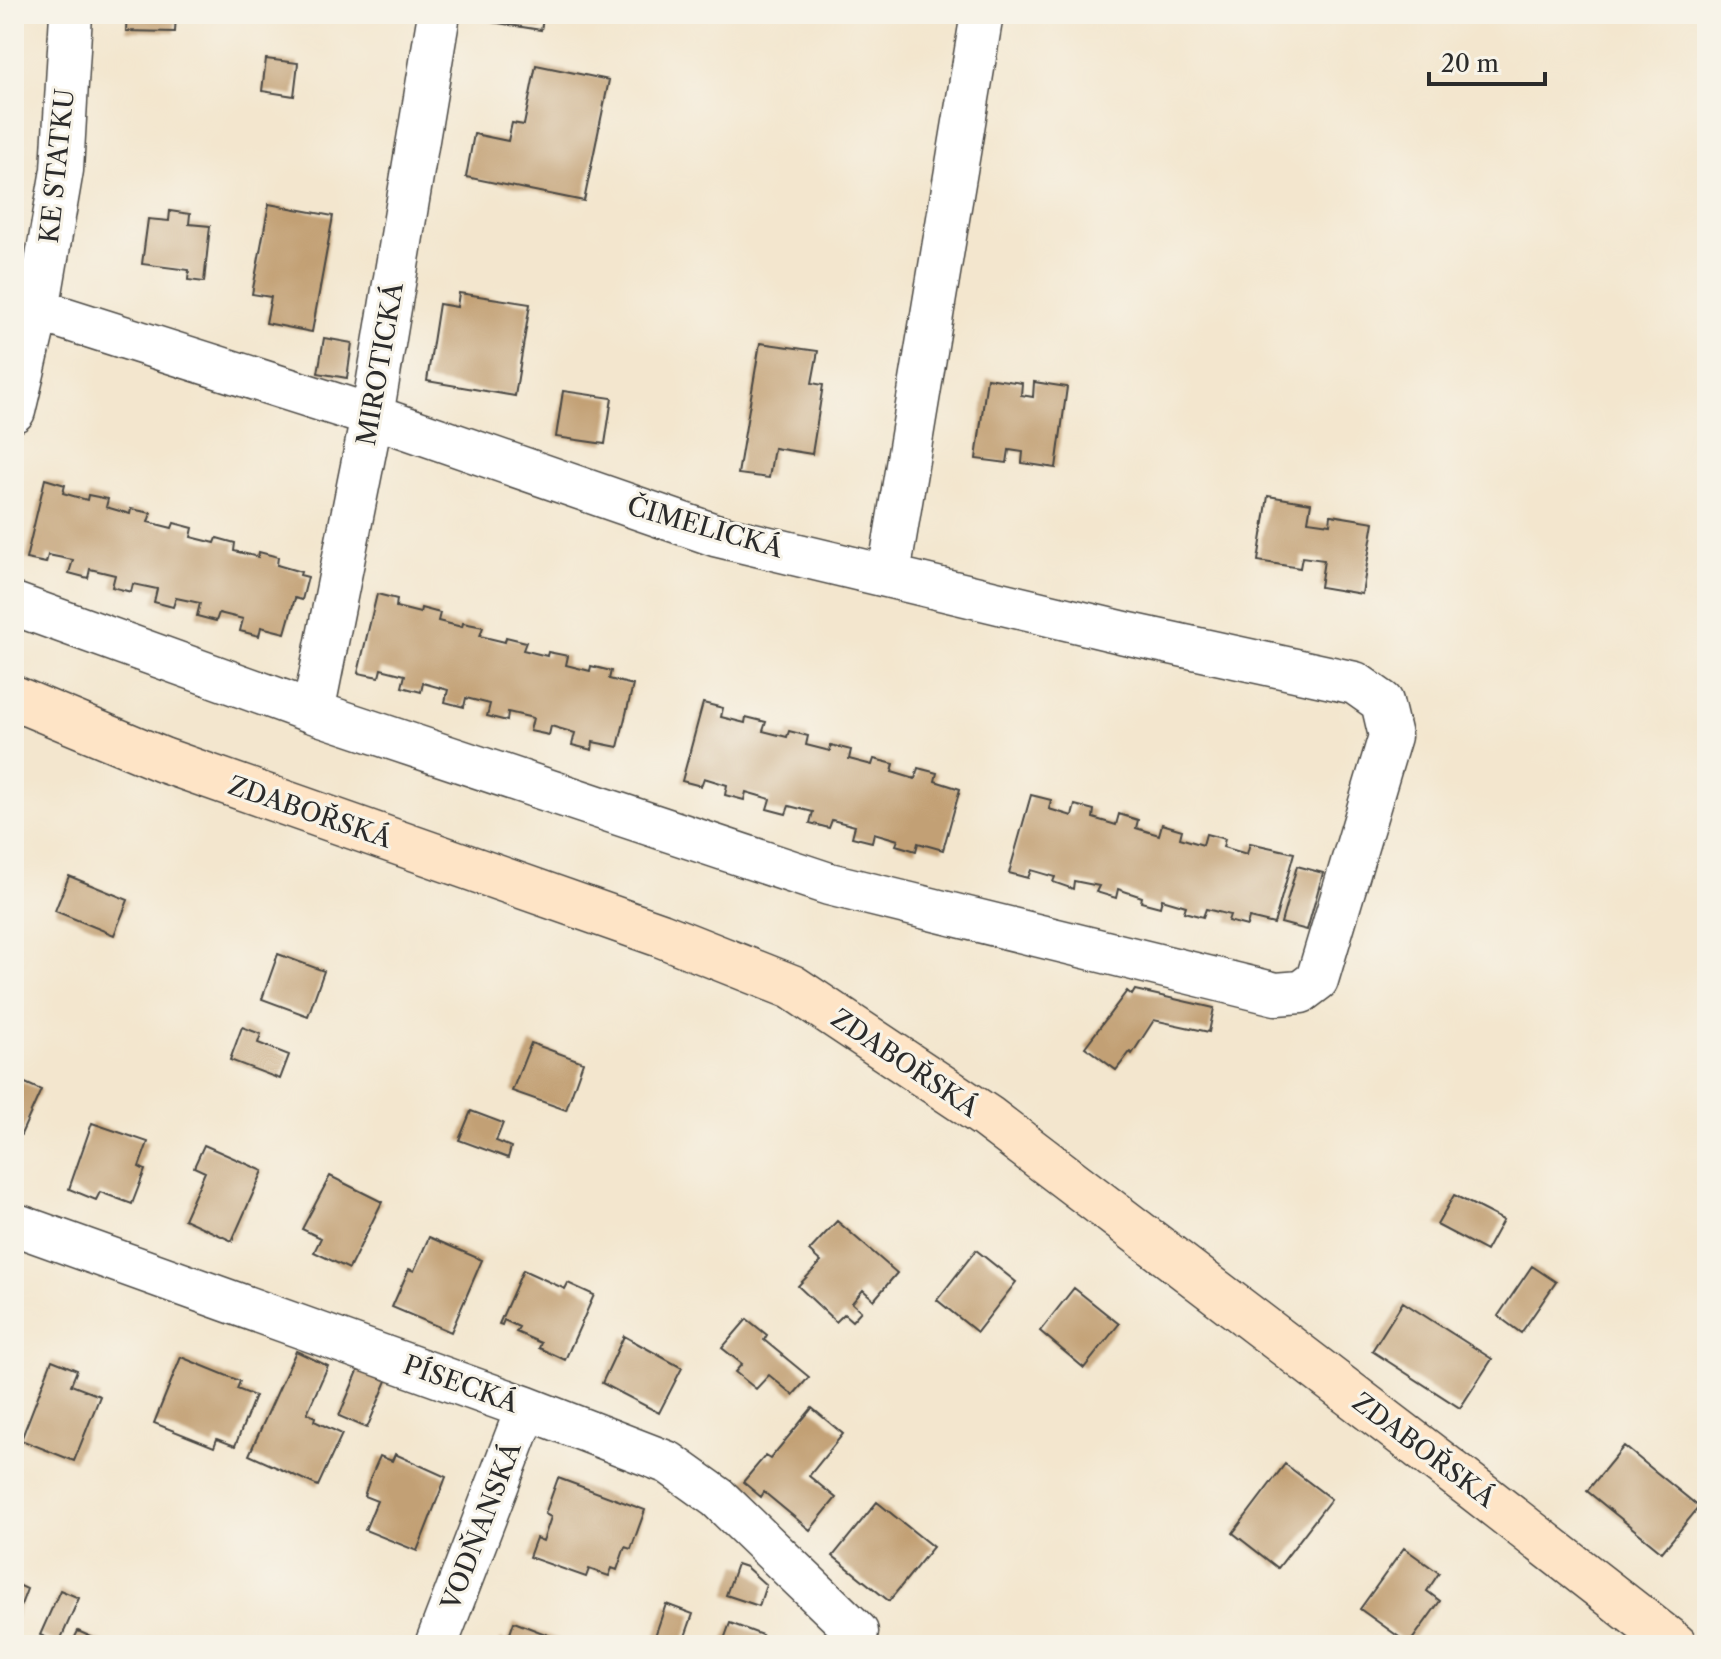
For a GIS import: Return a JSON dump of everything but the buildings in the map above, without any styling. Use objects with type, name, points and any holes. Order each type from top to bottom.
[{"type":"street","name":"KE STATKU","points":[[14,411],[38,310],[62,170],[71,14]]},
{"type":"street","name":"MIROTICKÁ","points":[[313,712],[372,416],[439,14]]},
{"type":"street","points":[[889,574],[982,14]]},
{"type":"street","name":"ČIMELICKÁ","points":[[38,310],[372,416],[715,535],[889,574],[1125,633],[1355,683],[1382,702],[1390,736],[1317,980],[1301,992],[1276,994],[829,884],[313,712]]},
{"type":"street","points":[[14,604],[313,712]]},
{"type":"street","name":"ZDABOŘSKÁ","points":[[14,698],[163,760],[661,935],[792,987],[987,1117],[1675,1645]]},
{"type":"street","name":"PÍSECKÁ","points":[[14,1224],[527,1408],[669,1463],[718,1498],[857,1632]]},
{"type":"street","name":"VODŇANSKÁ","points":[[436,1645],[527,1408]]}]
